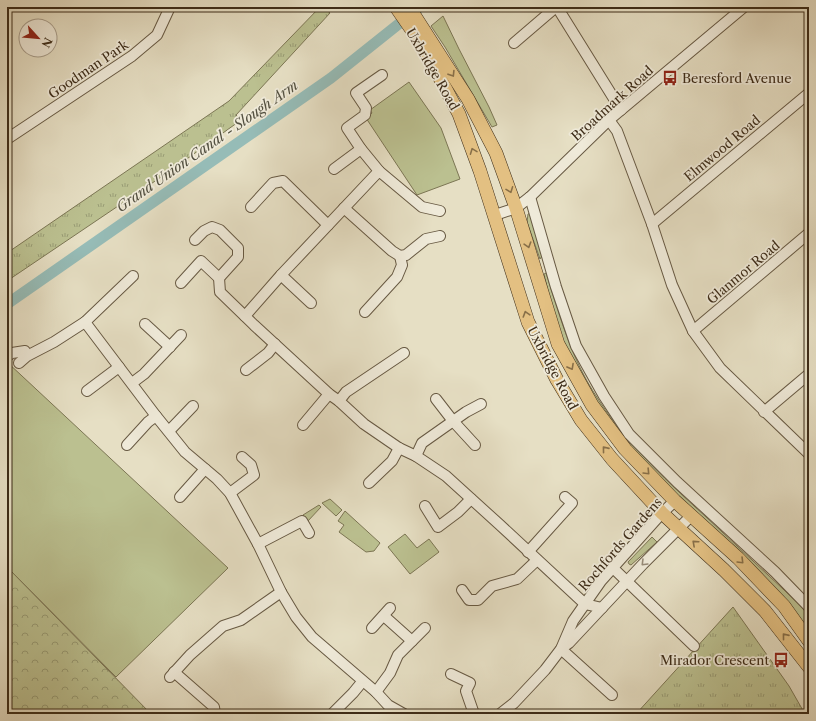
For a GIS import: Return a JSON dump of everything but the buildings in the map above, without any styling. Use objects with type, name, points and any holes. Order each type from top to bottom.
[{"type":"main road","name":"Uxbridge Road","points":[[396,7],[427,43],[468,99],[496,153],[516,208],[558,344],[592,405],[625,449],[675,501],[738,558],[784,606],[809,641]]},
{"type":"main road","name":"Uxbridge Road","points":[[409,7],[427,43],[458,114],[480,171],[495,214],[528,322],[557,380],[581,420],[612,459],[662,514],[724,570],[765,611],[809,667]]},
{"type":"street","name":"Goodman Park","points":[[7,139],[132,56],[157,35],[170,7]]},
{"type":"street","points":[[514,43],[557,7],[621,110]]},
{"type":"street","name":"Broadmark Road","points":[[495,214],[516,208],[530,197],[621,110],[744,7]]},
{"type":"street","points":[[382,75],[356,93],[366,108],[365,115],[347,128],[361,149],[379,171],[422,206],[440,211]]},
{"type":"street","name":"Elmwood Road","points":[[652,224],[809,93]]},
{"type":"street","points":[[610,120],[617,130],[652,224],[672,285],[693,331],[720,368],[809,454]]},
{"type":"street","points":[[334,169],[361,149]]},
{"type":"street","points":[[245,316],[281,275],[379,171]]},
{"type":"street","points":[[251,207],[273,183],[283,181],[328,225]]},
{"type":"street","points":[[530,197],[556,287],[576,346],[604,396],[629,434],[677,482],[775,572],[809,607]]},
{"type":"street","points":[[344,208],[392,251],[400,256],[406,255],[426,239],[440,236]]},
{"type":"street","points":[[181,283],[201,261],[219,278],[238,257],[238,248],[220,230],[212,226],[204,231],[195,240]]},
{"type":"street","name":"Glanmor Road","points":[[693,331],[809,234]]},
{"type":"street","points":[[365,312],[397,276],[402,265],[400,256]]},
{"type":"street","points":[[281,275],[311,302]]},
{"type":"street","points":[[7,356],[12,353],[23,354],[54,342],[85,322],[132,276]]},
{"type":"street","name":"Rochfords Gardens","points":[[219,278],[220,292],[329,394],[364,424],[399,448],[416,456],[446,476],[585,604],[602,608]]},
{"type":"street","points":[[85,322],[185,452],[217,479],[230,493],[258,544],[281,592],[296,617],[312,637],[362,682],[376,692],[388,705],[404,714]]},
{"type":"street","points":[[145,324],[170,347]]},
{"type":"street","points":[[132,383],[144,374],[181,335]]},
{"type":"street","points":[[246,370],[268,353],[275,344]]},
{"type":"street","points":[[339,401],[346,392],[404,353]]},
{"type":"street","points":[[87,391],[119,367]]},
{"type":"street","points":[[764,412],[809,374]]},
{"type":"street","points":[[303,425],[329,394]]},
{"type":"street","points":[[436,399],[453,421],[475,445]]},
{"type":"street","points":[[416,456],[422,443],[466,412],[481,404]]},
{"type":"street","points":[[169,431],[193,406]]},
{"type":"street","points":[[127,446],[148,422],[156,416]]},
{"type":"street","points":[[369,483],[392,461],[399,448]]},
{"type":"street","points":[[230,493],[254,475],[251,465],[242,457]]},
{"type":"street","points":[[180,497],[205,469]]},
{"type":"street","points":[[528,552],[572,503],[565,497]]},
{"type":"street","points":[[425,506],[438,527],[458,512],[471,499]]},
{"type":"street","name":"Rochfords Gardens","points":[[561,649],[573,620],[601,581],[675,501]]},
{"type":"street","name":"Rochfords Gardens","points":[[500,714],[514,703],[531,686],[561,649],[569,643],[691,516]]},
{"type":"street","points":[[258,544],[302,521],[309,533]]},
{"type":"street","points":[[462,590],[469,600],[478,600],[492,586],[517,579],[538,560]]},
{"type":"street","points":[[613,568],[694,646]]},
{"type":"street","points":[[215,714],[214,707],[172,675],[190,654],[223,626],[241,620],[281,592]]},
{"type":"street","points":[[372,628],[387,612],[412,641]]},
{"type":"street","points":[[376,692],[390,673],[398,655],[425,628]]},
{"type":"street","points":[[561,649],[612,695]]},
{"type":"street","points":[[452,674],[470,683],[466,691],[474,714]]},
{"type":"street","points":[[332,714],[362,682]]},
{"type":"green space","points":[[320,7],[323,7],[330,13],[236,115],[241,120],[170,171],[7,281],[7,253],[229,101]]},
{"type":"green space","points":[[443,16],[497,125],[492,127],[431,26]]},
{"type":"green space","points":[[409,82],[441,128],[460,179],[417,195],[366,118],[372,113],[370,110]]},
{"type":"green space","points":[[530,213],[542,256],[540,259],[527,222],[528,214]]},
{"type":"green space","points":[[546,273],[574,355],[587,381],[612,419],[656,470],[799,604],[809,616],[809,633],[672,492],[606,418],[580,376],[556,325],[544,274]]},
{"type":"green space","points":[[7,362],[228,568],[116,677],[7,567]]},
{"type":"green space","points":[[330,499],[342,510],[336,516],[322,503]]},
{"type":"green space","points":[[319,505],[321,507],[307,522],[303,515]]},
{"type":"green space","points":[[345,511],[380,543],[374,551],[366,552],[339,532],[344,525],[338,521]]},
{"type":"green space","points":[[405,534],[417,548],[429,539],[439,552],[410,574],[388,547]]},
{"type":"green space","points":[[652,537],[657,542],[631,565],[629,564],[628,562]]},
{"type":"green space","points":[[7,567],[151,714],[7,714]]},
{"type":"green space","points":[[733,607],[789,686],[805,714],[636,714]]},
{"type":"waterway","name":"Grand Union Canal - Slough Arm","points":[[7,304],[331,78],[420,7]]},
{"type":"place","name":"Beresford Avenue","points":[[670,78]]},
{"type":"place","name":"Mirador Crescent","points":[[781,660]]}]
